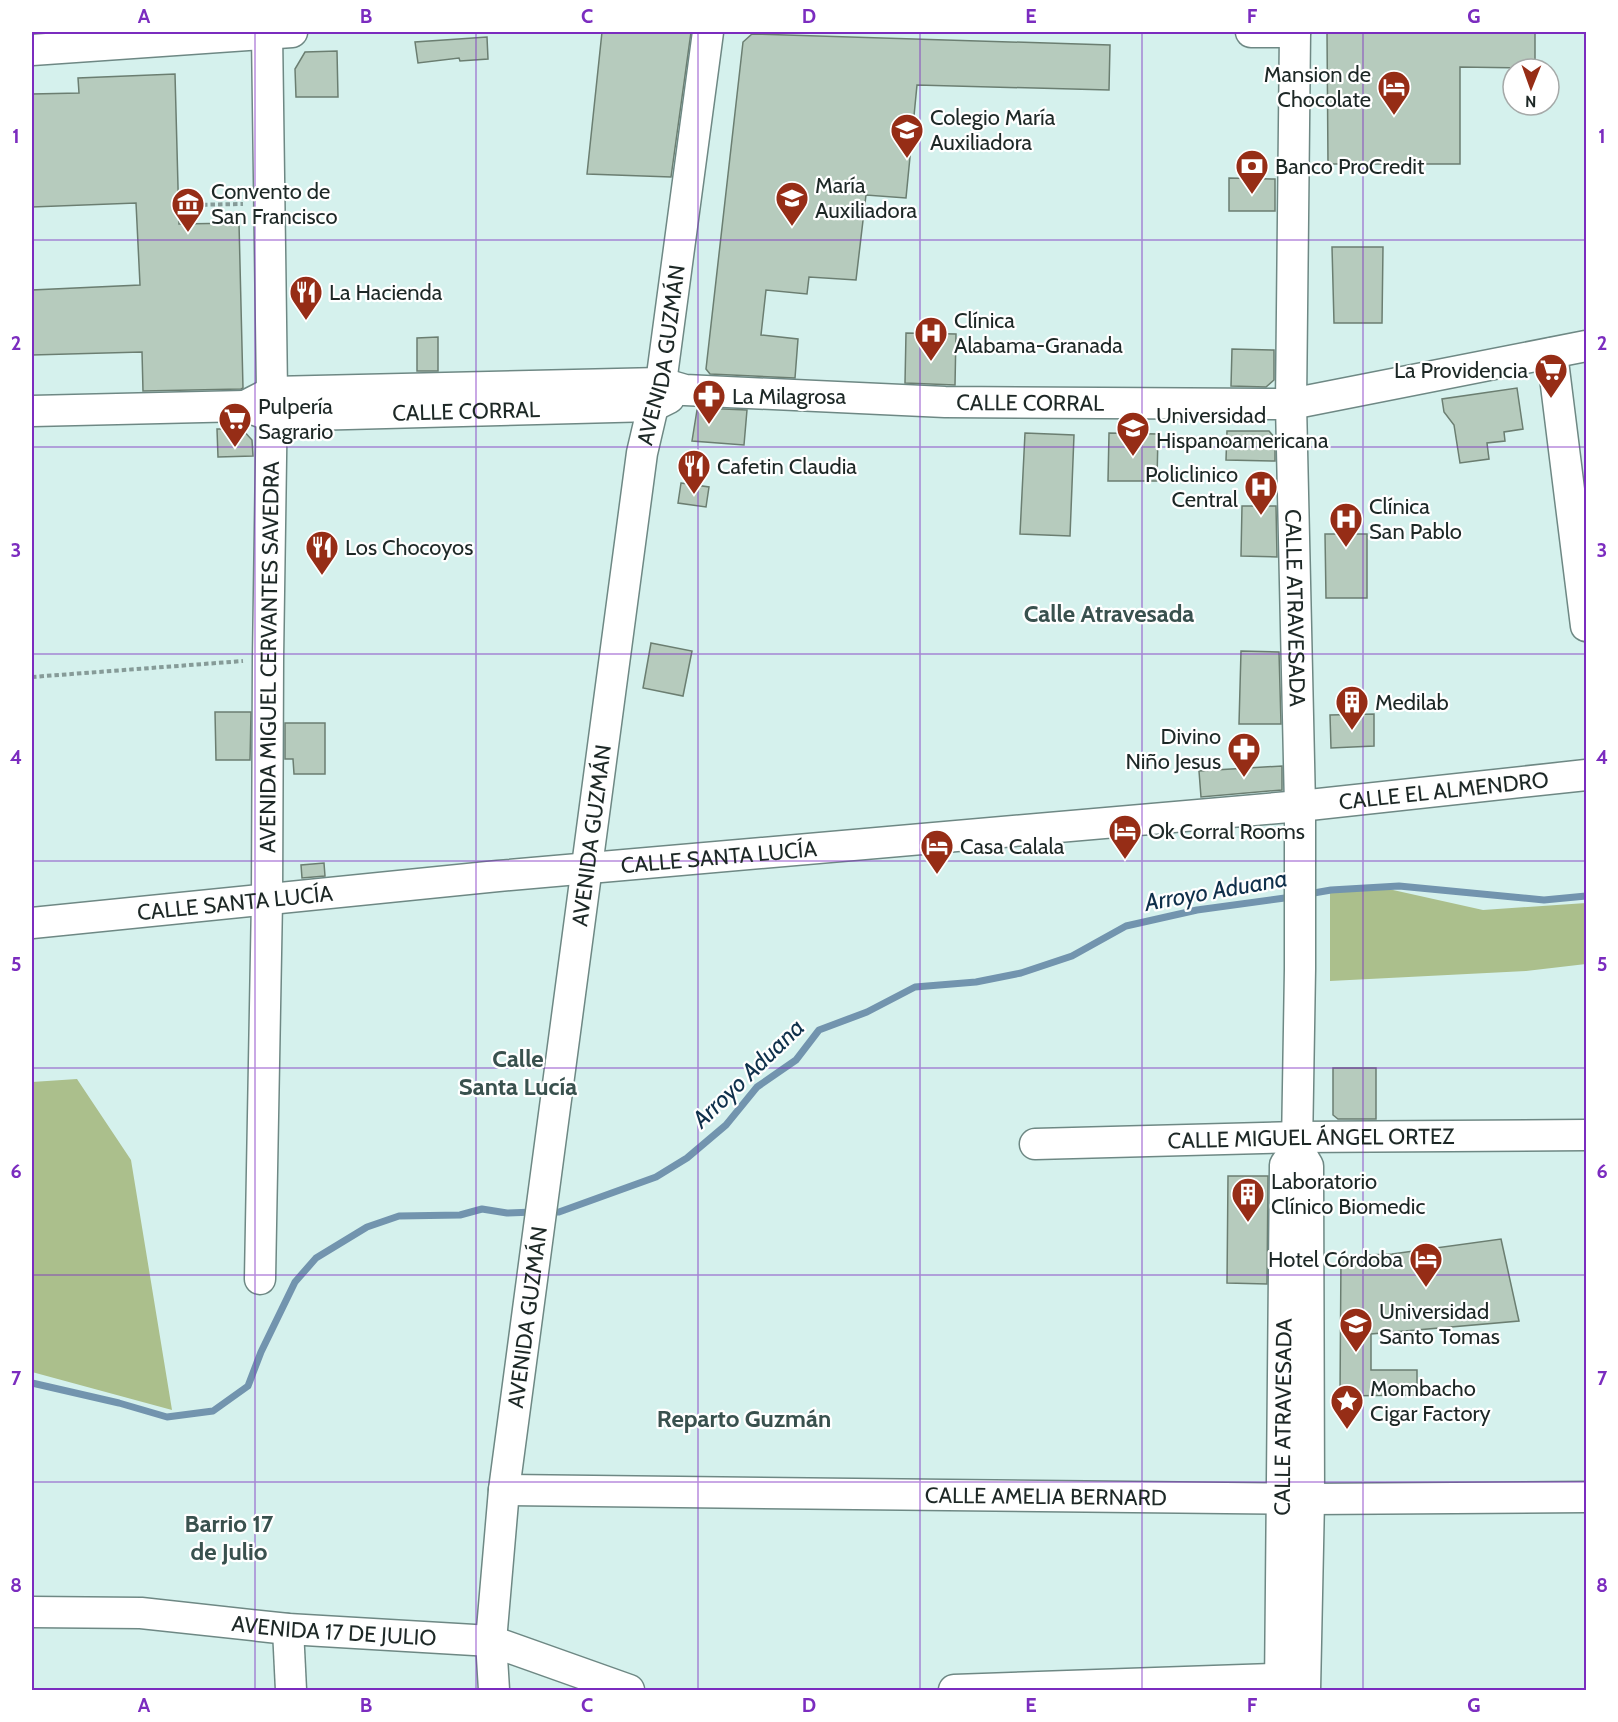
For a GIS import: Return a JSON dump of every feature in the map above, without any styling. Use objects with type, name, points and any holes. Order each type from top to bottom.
[{"type":"street","points":[[32,50],[280,32]]},
{"type":"street","name":"AVENIDA MIGUEL CERVANTES SAVEDRA","points":[[261,1279],[268,659],[263,404],[268,204],[280,32]]},
{"type":"street","name":"AVENIDA GUZMÁN","points":[[494,1690],[491,1641],[504,1490],[642,453],[666,393],[708,32]]},
{"type":"street","points":[[1251,32],[1295,32]]},
{"type":"street","name":"CALLE ATRAVESADA","points":[[1293,1684],[1296,1316],[1285,1166],[1297,1142],[1300,969],[1300,806],[1291,404],[1295,32]]},
{"type":"street","name":"CALLE CORRAL","points":[[32,411],[666,393],[945,402],[1291,404],[1587,346]]},
{"type":"street","points":[[1552,353],[1587,626]]},
{"type":"street","name":"CALLE EL ALMENDRO","points":[[1300,806],[1587,775]]},
{"type":"street","name":"CALLE SANTA LUCÍA","points":[[32,923],[498,876],[1300,806]]},
{"type":"street","name":"CALLE MIGUEL ÁNGEL ORTEZ","points":[[1035,1144],[1297,1142],[1587,1135]]},
{"type":"street","name":"CALLE AMELIA BERNARD","points":[[504,1490],[1296,1499],[1587,1497]]},
{"type":"street","name":"AVENIDA 17 DE JULIO","points":[[32,1612],[141,1613],[288,1629],[491,1641],[629,1690]]},
{"type":"street","points":[[288,1629],[291,1690]]},
{"type":"street","points":[[954,1690],[1293,1684]]},
{"type":"path","points":[[188,205],[268,204]]},
{"type":"path","points":[[32,677],[268,659]]},
{"type":"green space","points":[[1330,888],[1393,890],[1483,910],[1586,903],[1586,964],[1526,971],[1330,981]]},
{"type":"green space","points":[[77,1079],[131,1160],[172,1410],[32,1372],[32,1082]]},
{"type":"building","points":[[602,32],[691,32],[671,177],[587,174]]},
{"type":"building","points":[[1327,32],[1535,32],[1535,57],[1501,57],[1501,68],[1460,67],[1460,164],[1328,164]]},
{"type":"building","name":"María Auxiliadora","points":[[752,34],[1110,45],[1109,90],[917,85],[906,198],[866,195],[856,280],[809,277],[807,294],[766,290],[761,335],[798,339],[795,378],[710,374],[706,369],[743,42]]},
{"type":"building","points":[[487,37],[488,59],[460,61],[459,58],[418,63],[415,42]]},
{"type":"building","points":[[337,51],[338,97],[296,97],[295,69],[305,52]]},
{"type":"building","name":"Convento de San Francisco","points":[[175,74],[179,224],[239,223],[243,388],[241,389],[143,391],[142,352],[32,355],[32,290],[140,285],[136,203],[32,207],[32,94],[79,93],[78,78]]},
{"type":"building","name":"Banco ProCredit","points":[[1229,178],[1275,179],[1275,211],[1229,211]]},
{"type":"building","points":[[1332,247],[1383,247],[1382,323],[1334,323]]},
{"type":"building","name":"Clínica Alabama-Granada","points":[[906,333],[956,334],[955,385],[905,383]]},
{"type":"building","points":[[438,337],[438,371],[417,371],[417,338]]},
{"type":"building","points":[[1232,349],[1274,350],[1274,380],[1266,387],[1231,386]]},
{"type":"building","points":[[1517,388],[1523,429],[1504,432],[1505,441],[1487,443],[1489,459],[1460,463],[1454,425],[1444,412],[1442,399]]},
{"type":"building","points":[[699,408],[747,410],[744,445],[692,441]]},
{"type":"building","name":"Pulpería Sagrario","points":[[217,429],[242,429],[252,440],[253,456],[218,457]]},
{"type":"building","points":[[1227,431],[1269,431],[1275,438],[1275,461],[1226,460]]},
{"type":"building","points":[[1025,433],[1074,435],[1070,536],[1020,534]]},
{"type":"building","name":"Universidad Hispanoamericana","points":[[1109,433],[1158,434],[1157,481],[1108,481]]},
{"type":"building","name":"Cafetin Claudia","points":[[681,483],[709,487],[706,507],[678,503]]},
{"type":"building","points":[[1242,506],[1276,506],[1277,557],[1241,556]]},
{"type":"building","points":[[1325,534],[1367,534],[1367,598],[1326,598]]},
{"type":"building","points":[[651,643],[692,651],[683,696],[643,688]]},
{"type":"building","points":[[1241,651],[1279,652],[1281,724],[1239,724]]},
{"type":"building","points":[[215,712],[251,712],[250,760],[216,760]]},
{"type":"building","name":"Medilab","points":[[1374,714],[1374,746],[1331,748],[1330,715]]},
{"type":"building","points":[[285,723],[325,723],[325,774],[294,774],[293,759],[285,759]]},
{"type":"building","name":"Divino Niño Jesus","points":[[1282,766],[1282,790],[1201,797],[1199,771]]},
{"type":"building","points":[[324,863],[325,876],[302,878],[301,865]]},
{"type":"building","points":[[1333,1068],[1376,1068],[1376,1119],[1338,1119],[1333,1115]]},
{"type":"building","points":[[1228,1176],[1268,1176],[1267,1284],[1227,1283]]},
{"type":"building","name":"Hotel Córdoba","points":[[1501,1239],[1519,1321],[1371,1334],[1371,1370],[1417,1370],[1417,1395],[1340,1396],[1341,1256],[1392,1254]]},
{"type":"waterway","name":"Arroyo Aduana","points":[[1308,894],[1331,890],[1399,886],[1544,900],[1586,896]]},
{"type":"waterway","name":"Arroyo Aduana","points":[[548,1212],[559,1212],[656,1177],[687,1158],[726,1125],[757,1087],[796,1060],[819,1030],[867,1012],[915,987],[976,982],[1021,973],[1072,956],[1126,926],[1197,910],[1292,897]]},
{"type":"waterway","name":"Arroyo Aduana","points":[[32,1383],[119,1403],[167,1417],[213,1411],[248,1386],[261,1352],[295,1282],[316,1258],[367,1227],[399,1216],[460,1215],[482,1209],[507,1213],[534,1212]]},
{"type":"place","name":"Mansion de Chocolate","points":[[1394,116]]},
{"type":"place","name":"Colegio María Auxiliadora","points":[[907,159]]},
{"type":"place","name":"Banco ProCredit","points":[[1252,195]]},
{"type":"place","name":"María Auxiliadora","points":[[792,227]]},
{"type":"place","name":"Convento de San Francisco","points":[[188,233]]},
{"type":"place","name":"La Hacienda","points":[[306,321]]},
{"type":"place","name":"Clínica Alabama-Granada","points":[[931,362]]},
{"type":"place","name":"La Providencia","points":[[1551,399]]},
{"type":"place","name":"La Milagrosa","points":[[709,425]]},
{"type":"place","name":"Pulpería Sagrario","points":[[235,448]]},
{"type":"place","name":"Universidad Hispanoamericana","points":[[1133,457]]},
{"type":"place","name":"Cafetin Claudia","points":[[694,495]]},
{"type":"place","name":"Policlinico Central","points":[[1261,516]]},
{"type":"place","name":"Clínica San Pablo","points":[[1346,548]]},
{"type":"place","name":"Los Chocoyos","points":[[322,576]]},
{"type":"place","name":"Medilab","points":[[1352,731]]},
{"type":"place","name":"Divino Niño Jesus","points":[[1244,778]]},
{"type":"place","name":"Ok Corral Rooms","points":[[1125,860]]},
{"type":"place","name":"Casa Calala","points":[[937,875]]},
{"type":"place","name":"Laboratorio Clínico Biomedic","points":[[1248,1223]]},
{"type":"place","name":"Hotel Córdoba","points":[[1426,1288]]},
{"type":"place","name":"Universidad Santo Tomas","points":[[1356,1353]]},
{"type":"place","name":"Mombacho Cigar Factory","points":[[1347,1430]]},
{"type":"district","name":"Calle Atravesada","points":[[1109,613]]},
{"type":"district","name":"Calle Santa Lucía","points":[[518,1072]]},
{"type":"district","name":"Reparto Guzmán","points":[[744,1418]]},
{"type":"district","name":"Barrio 17 de Julio","points":[[229,1537]]}]
